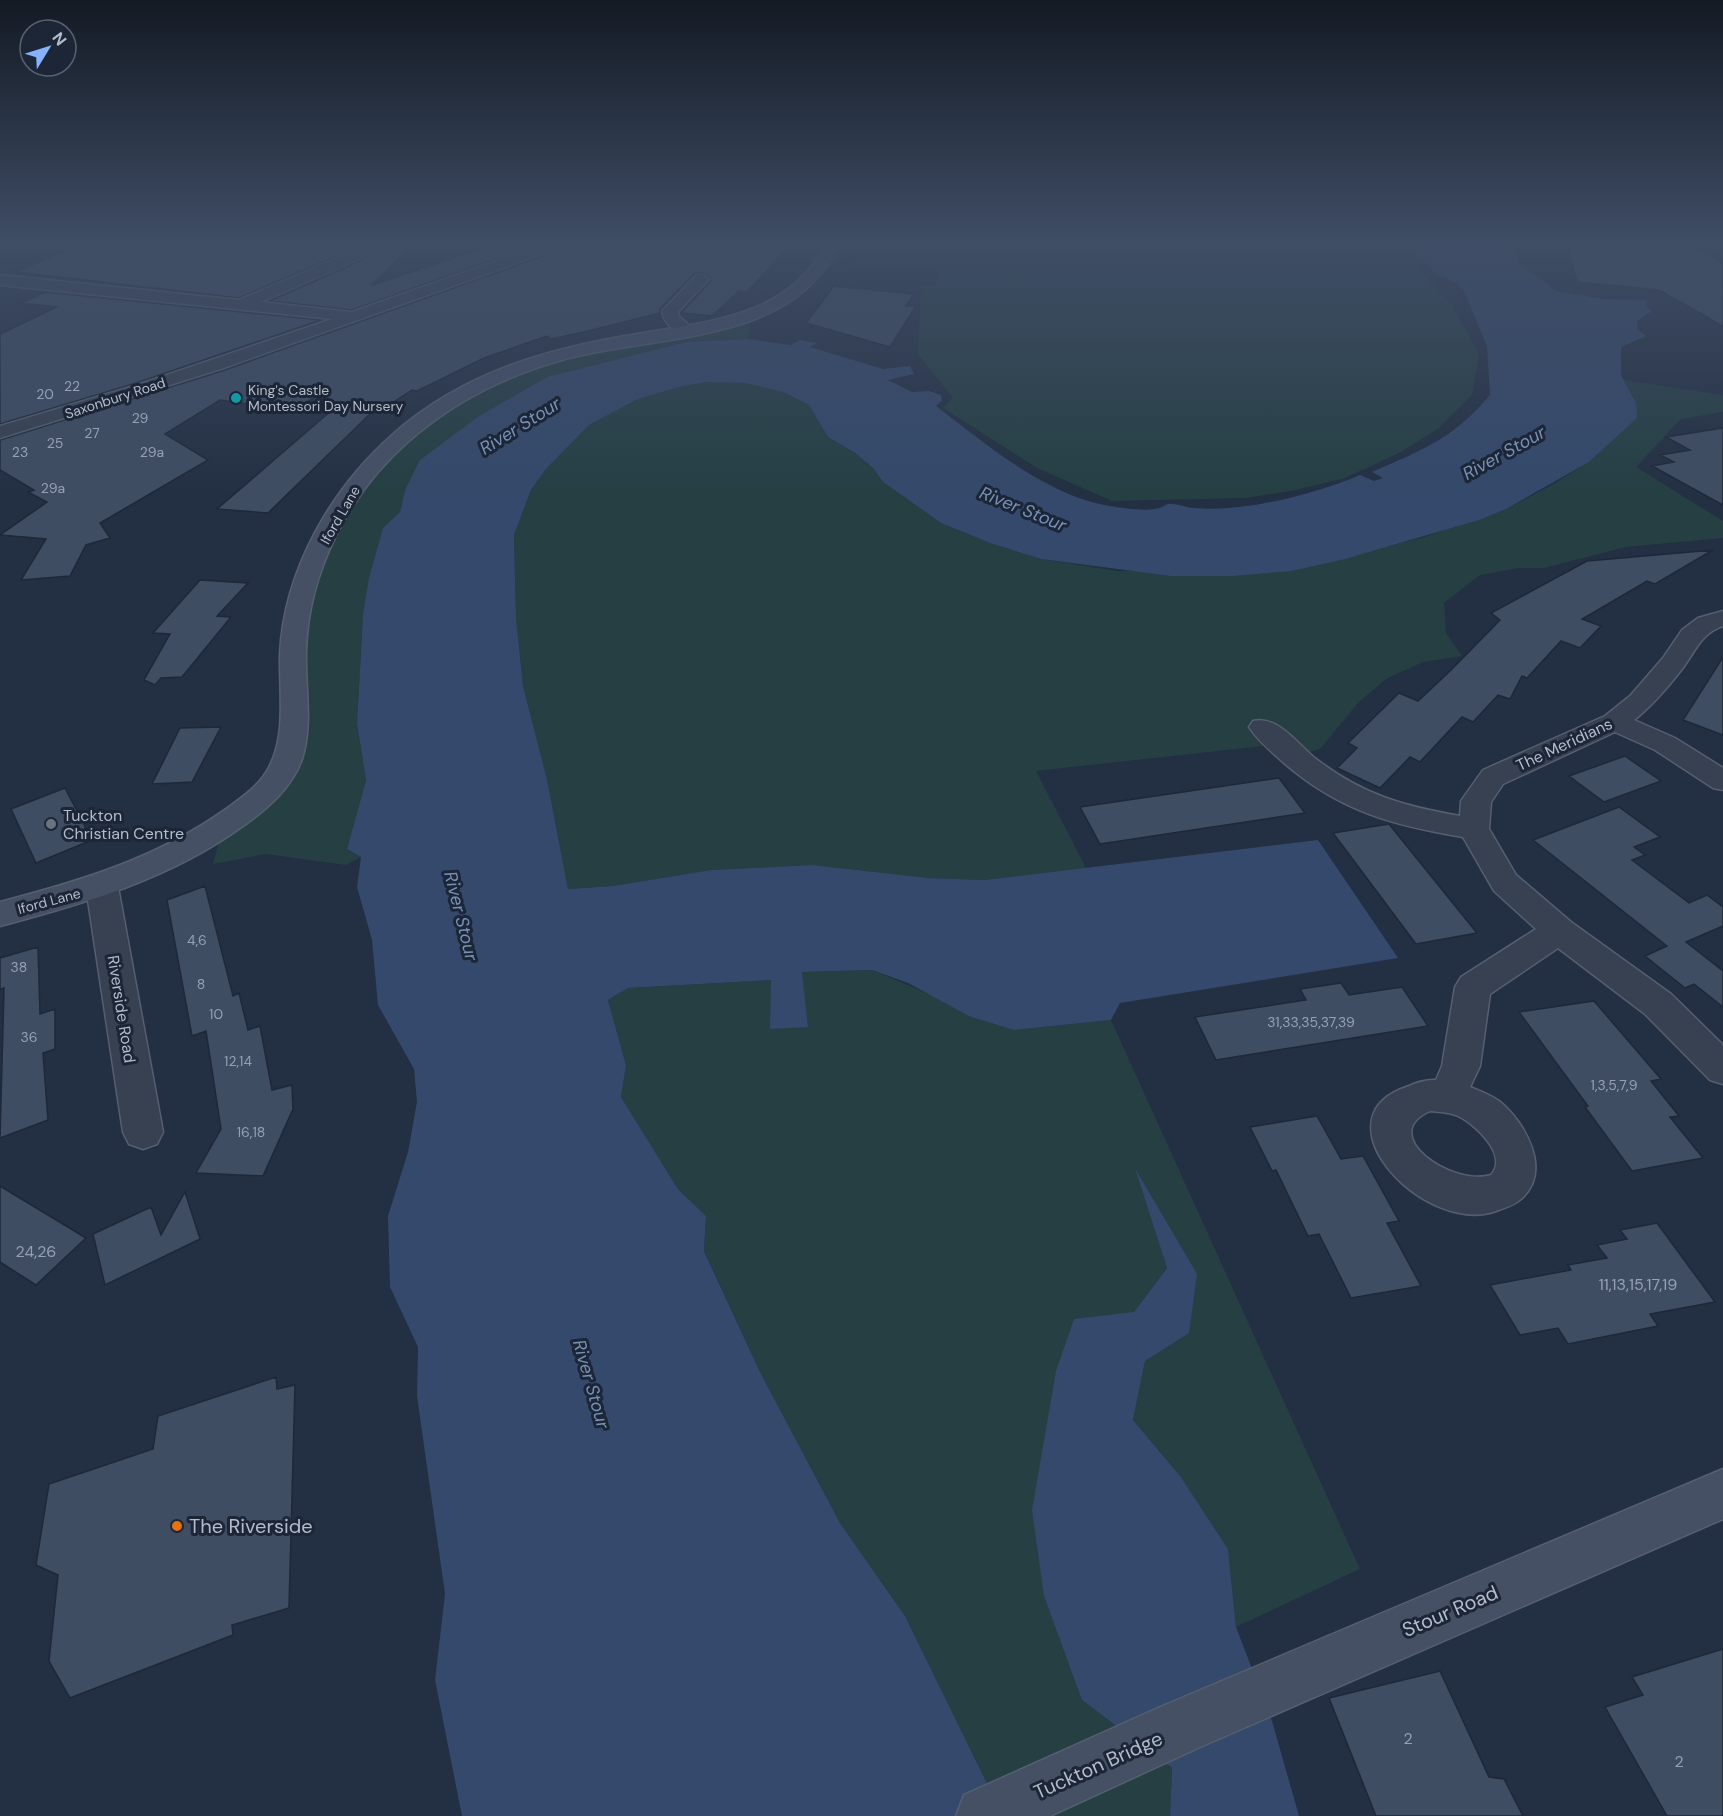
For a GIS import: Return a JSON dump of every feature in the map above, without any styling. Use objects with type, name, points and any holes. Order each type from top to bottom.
[{"type":"street","name":"Saxonbury Road","points":[[0,432],[116,398],[330,325]]},
{"type":"street","points":[[679,325],[687,331]]},
{"type":"street","name":"Iford Lane","points":[[0,914],[102,887],[176,856],[223,827],[262,797],[282,771],[292,744],[294,637],[306,585],[320,549],[353,488],[386,451],[422,420],[460,395],[493,378],[553,357],[710,325]]},
{"type":"street","name":"The Meridians","points":[[1474,829],[1476,801],[1493,777],[1615,722],[1640,702],[1673,663],[1690,635],[1707,623],[1723,618]]},
{"type":"street","points":[[1615,722],[1665,744],[1723,781]]},
{"type":"street","points":[[1263,727],[1294,758],[1334,786],[1383,810],[1474,829],[1505,884],[1559,932],[1658,1004],[1723,1069]]},
{"type":"street","name":"Riverside Road","points":[[102,887],[143,1132]]},
{"type":"street","points":[[1447,1096],[1461,1066],[1473,987],[1559,932]]},
{"type":"street","name":"Stour Road","points":[[1178,1728],[1723,1494]]},
{"type":"street","name":"Tuckton Bridge","points":[[985,1816],[1178,1728]]},
{"type":"green space","points":[[698,325],[751,325],[748,339],[687,342],[547,377],[479,416],[405,490],[400,512],[383,529],[363,614],[357,724],[366,780],[347,849],[361,857],[346,865],[266,854],[213,864],[223,827],[282,771],[294,637],[336,518],[422,420],[525,365]]},
{"type":"green space","points":[[919,325],[1463,325],[1479,354],[1472,395],[1439,428],[1401,452],[1345,478],[1296,490],[1246,498],[1112,501],[1037,468],[943,408],[953,398],[918,354]]},
{"type":"green space","points":[[1624,380],[1723,395],[1723,412],[1681,419],[1636,467],[1723,521],[1723,538],[1626,547],[1544,568],[1519,568],[1480,575],[1444,603],[1446,633],[1462,656],[1423,662],[1386,679],[1358,703],[1321,748],[1294,758],[1280,744],[1036,771],[1086,868],[984,880],[929,878],[812,865],[712,870],[613,886],[568,889],[547,779],[523,686],[516,617],[514,535],[531,490],[546,469],[589,425],[638,399],[706,382],[745,383],[783,392],[809,405],[828,437],[854,452],[873,468],[883,482],[941,523],[990,543],[1041,559],[1117,571],[1292,571],[1424,537],[1506,509],[1552,485],[1589,462],[1636,418],[1636,403]]},
{"type":"green space","points":[[872,970],[1014,1030],[1111,1020],[1360,1569],[1236,1627],[1228,1549],[1181,1477],[1133,1420],[1145,1361],[1189,1332],[1162,1215],[1137,1171],[1167,1268],[1134,1312],[1082,1700],[1172,1768],[1170,1816],[1003,1816],[905,1616],[840,1523],[760,1372],[704,1250],[706,1216],[678,1189],[621,1097],[626,1065],[608,1000],[628,988],[771,980],[808,1027],[801,972]]},
{"type":"water","name":"River Stour","points":[[1478,325],[1637,325],[1638,330],[1646,336],[1621,347],[1621,375],[1636,403],[1637,418],[1589,462],[1506,509],[1479,520],[1345,559],[1292,571],[1232,576],[1171,576],[1041,559],[990,543],[941,523],[883,482],[873,468],[854,452],[828,437],[809,405],[783,392],[745,383],[706,382],[638,399],[589,425],[546,469],[531,490],[514,535],[516,617],[523,686],[547,779],[568,889],[613,886],[711,870],[812,865],[929,878],[984,880],[1318,840],[1398,958],[1120,1003],[1111,1020],[1014,1030],[969,1016],[908,983],[872,970],[802,972],[808,1027],[770,1029],[771,980],[628,988],[608,1000],[626,1065],[621,1097],[678,1189],[706,1216],[704,1251],[760,1372],[840,1523],[905,1616],[1003,1816],[462,1816],[435,1680],[445,1594],[417,1396],[418,1347],[390,1287],[388,1216],[408,1152],[417,1102],[414,1069],[378,1005],[372,940],[357,887],[361,857],[347,849],[366,780],[357,724],[363,614],[369,578],[383,528],[400,512],[405,490],[420,460],[479,416],[547,377],[687,342],[748,339],[791,345],[800,340],[817,343],[810,347],[883,369],[910,366],[914,374],[888,380],[912,392],[929,391],[941,395],[942,401],[936,406],[996,452],[1061,491],[1085,500],[1128,509],[1154,509],[1167,504],[1194,508],[1234,508],[1301,495],[1360,475],[1374,481],[1383,478],[1372,472],[1422,450],[1450,433],[1490,395],[1487,346]]},
{"type":"water","points":[[1135,1168],[1197,1274],[1189,1333],[1145,1361],[1133,1420],[1181,1477],[1228,1549],[1236,1627],[1272,1721],[1299,1816],[1170,1816],[1172,1768],[1082,1700],[1044,1596],[1032,1510],[1056,1371],[1074,1319],[1134,1312],[1167,1268]]},
{"type":"building","points":[[20,325],[307,325],[136,383],[0,424],[0,334]]},
{"type":"building","points":[[351,325],[613,325],[551,339],[547,336],[484,358],[417,391],[412,390],[377,413],[372,412],[268,513],[217,509],[332,410],[320,394],[293,410],[220,400],[165,434],[208,460],[100,523],[110,538],[86,545],[70,576],[21,580],[46,539],[0,535],[47,502],[28,492],[34,490],[0,470],[0,440],[222,371]]},
{"type":"building","points":[[812,325],[904,325],[890,347]]},
{"type":"building","points":[[1723,428],[1723,505],[1652,466],[1674,462],[1660,455],[1690,450],[1666,437]]},
{"type":"building","points":[[1713,550],[1655,584],[1647,581],[1582,619],[1601,626],[1580,648],[1561,641],[1527,678],[1522,676],[1510,699],[1498,695],[1473,722],[1462,717],[1420,762],[1410,757],[1380,788],[1337,768],[1357,748],[1348,743],[1399,693],[1418,701],[1451,670],[1500,620],[1491,613],[1587,561]]},
{"type":"building","points":[[200,580],[248,583],[217,616],[231,617],[182,677],[161,678],[155,685],[144,680],[170,634],[153,633]]},
{"type":"building","points":[[1723,657],[1723,735],[1683,720]]},
{"type":"building","points":[[221,727],[192,782],[152,784],[180,728]]},
{"type":"building","points":[[1625,756],[1661,781],[1604,802],[1569,776]]},
{"type":"building","points":[[1279,778],[1305,813],[1100,844],[1080,807]]},
{"type":"building","name":"Tuckton Christian Centre","points":[[65,788],[92,840],[36,863],[11,809]]},
{"type":"building","points":[[1619,807],[1660,837],[1634,847],[1645,855],[1632,860],[1689,903],[1707,895],[1723,907],[1723,926],[1686,942],[1723,971],[1723,1007],[1694,984],[1685,988],[1645,956],[1667,946],[1533,840]]},
{"type":"building","points":[[1389,824],[1477,933],[1416,944],[1333,833]]},
{"type":"building","points":[[205,886],[233,996],[239,993],[248,1030],[260,1026],[272,1090],[292,1085],[293,1109],[263,1176],[196,1173],[221,1129],[206,1031],[192,1036],[167,900]]},
{"type":"building","points":[[38,947],[40,1014],[55,1009],[55,1049],[43,1053],[48,1120],[0,1138],[4,988],[0,989],[0,958]]},
{"type":"building","points":[[1341,983],[1349,995],[1402,987],[1428,1026],[1216,1060],[1195,1017],[1306,1000],[1300,989]]},
{"type":"building","points":[[1594,1001],[1661,1079],[1651,1081],[1679,1116],[1670,1117],[1703,1158],[1632,1171],[1519,1012]]},
{"type":"building","points":[[1317,1116],[1341,1159],[1363,1156],[1399,1221],[1387,1223],[1421,1286],[1351,1298],[1319,1234],[1308,1236],[1276,1170],[1272,1171],[1250,1127]]},
{"type":"building","points":[[0,1186],[86,1238],[36,1285],[0,1262]]},
{"type":"building","points":[[185,1192],[200,1239],[105,1285],[93,1234],[151,1207],[161,1235]]},
{"type":"building","points":[[1657,1223],[1715,1302],[1650,1314],[1658,1326],[1568,1344],[1558,1328],[1520,1335],[1490,1285],[1571,1270],[1568,1265],[1607,1258],[1597,1245],[1627,1239],[1620,1230]]},
{"type":"building","points":[[276,1377],[277,1389],[295,1385],[289,1608],[232,1625],[233,1635],[70,1698],[49,1661],[58,1575],[36,1565],[49,1484],[153,1449],[158,1416]]},
{"type":"building","points":[[1723,1649],[1723,1816],[1667,1816],[1605,1707],[1643,1695],[1632,1677]]},
{"type":"building","points":[[1440,1671],[1489,1777],[1504,1779],[1523,1816],[1376,1816],[1329,1698]]},
{"type":"place","name":"King's Castle Montessori Day Nursery","points":[[236,398]]},
{"type":"place","name":"Tuckton Christian Centre","points":[[51,824]]},
{"type":"place","name":"The Riverside","points":[[177,1526]]}]
